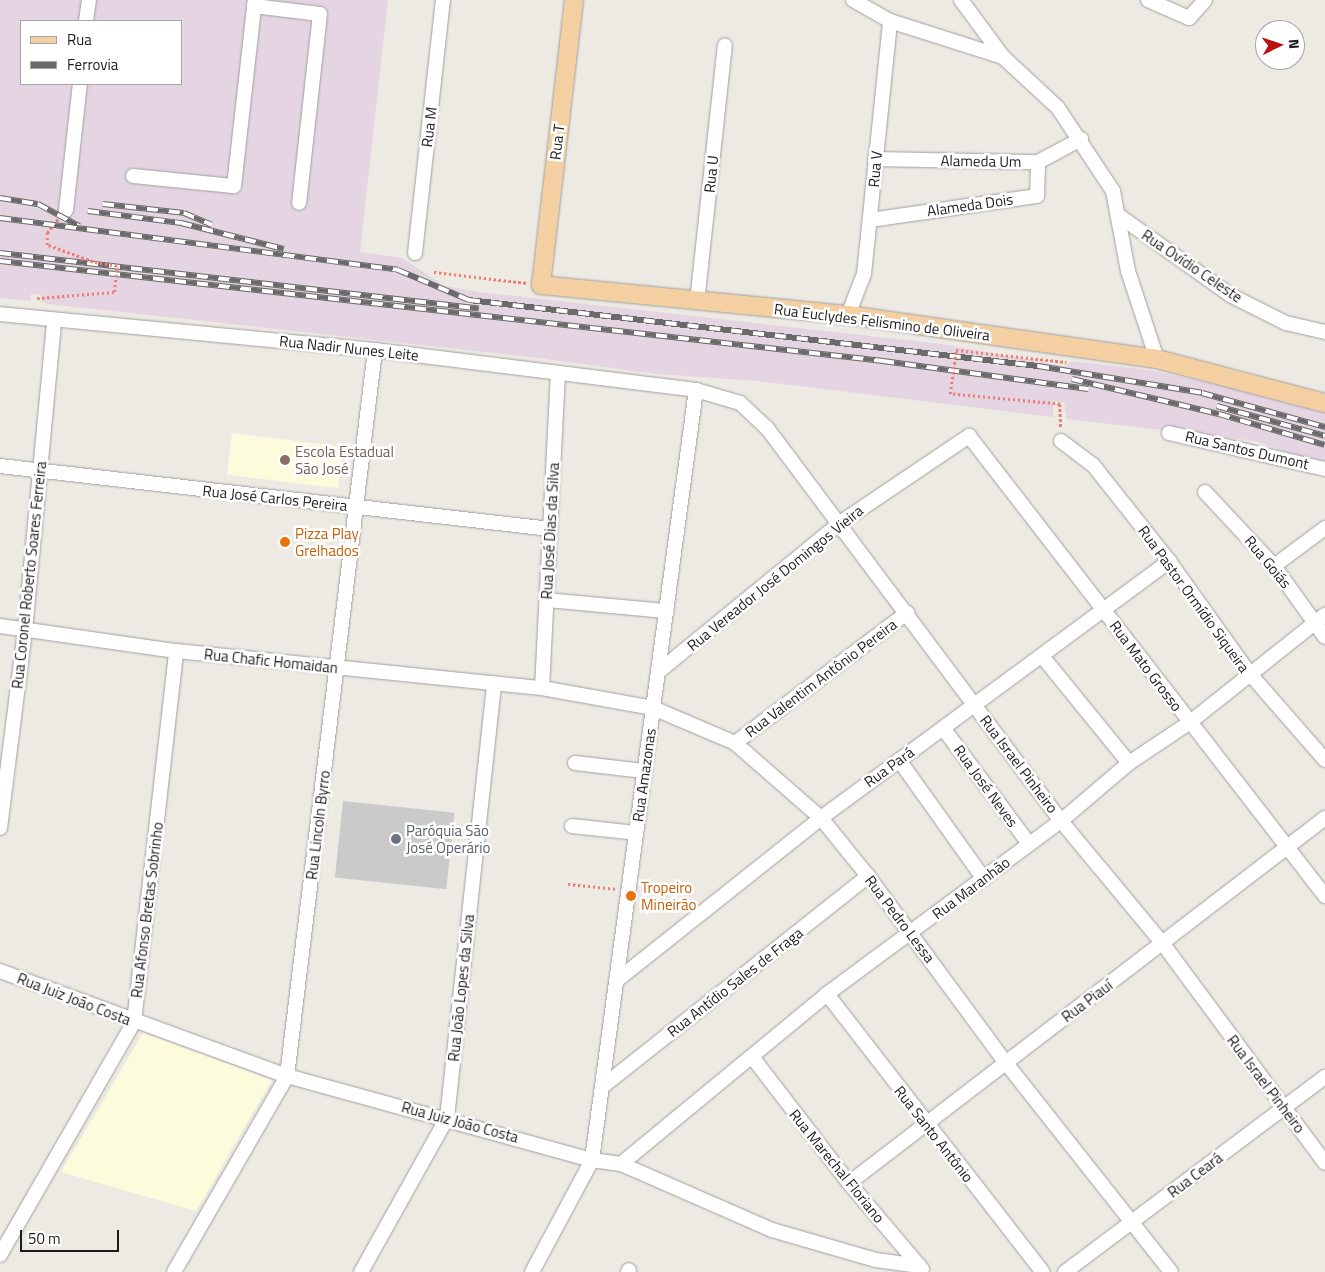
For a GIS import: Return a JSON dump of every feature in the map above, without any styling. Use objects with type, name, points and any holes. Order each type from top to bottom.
[{"type":"main road","name":"Rua T","points":[[541,285],[574,0]]},
{"type":"main road","name":"Rua Euclydes Felismino de Oliveira","points":[[541,285],[697,302],[848,315],[1157,359],[1325,404]]},
{"type":"street","points":[[86,20],[89,0]]},
{"type":"street","name":"Rua M","points":[[414,253],[443,0]]},
{"type":"street","points":[[854,0],[890,21],[1003,57]]},
{"type":"street","points":[[961,0],[1003,57],[1058,108],[1081,139],[1113,191],[1128,271],[1157,359]]},
{"type":"street","points":[[1148,0],[1189,18],[1205,0]]},
{"type":"street","points":[[133,176],[234,186],[254,3],[320,14],[299,203]]},
{"type":"street","name":"Rua V","points":[[848,315],[864,274],[890,21]]},
{"type":"street","name":"Rua U","points":[[697,302],[726,46]]},
{"type":"street","points":[[66,210],[80,85]]},
{"type":"street","name":"Alameda Um","points":[[875,159],[1038,162],[1081,139]]},
{"type":"street","name":"Alameda Dois","points":[[870,220],[1037,196],[1038,162]]},
{"type":"street","name":"Rua Ovídio Celeste","points":[[1118,216],[1230,295],[1286,323],[1325,332]]},
{"type":"street","name":"Rua Nadir Nunes Leite","points":[[0,314],[54,321],[374,350],[696,390]]},
{"type":"street","name":"Rua Coronel Roberto Soares Ferreira","points":[[0,828],[26,630],[54,321]]},
{"type":"street","name":"Rua Lincoln Byrro","points":[[174,1272],[287,1076],[338,668],[374,350]]},
{"type":"street","name":"Rua José Dias da Silva","points":[[542,688],[558,374]]},
{"type":"street","name":"Rua Israel Pinheiro","points":[[696,390],[740,403],[767,428],[1061,820],[1163,944],[1325,1162]]},
{"type":"street","name":"Rua Amazonas","points":[[592,1160],[696,390]]},
{"type":"street","name":"Rua Santos Dumont","points":[[1169,433],[1325,469]]},
{"type":"street","name":"Rua Vereador José Domingos Vieira","points":[[658,672],[840,523],[969,436]]},
{"type":"street","name":"Rua Mato Grosso","points":[[969,436],[1325,896]]},
{"type":"street","name":"Rua Pastor Ormídio Siqueira","points":[[1061,441],[1092,465],[1169,561],[1250,674],[1325,760]]},
{"type":"street","name":"Rua José Carlos Pereira","points":[[0,466],[550,529]]},
{"type":"street","name":"Rua Goiás","points":[[1205,492],[1320,619],[1325,637]]},
{"type":"street","points":[[1274,566],[1325,528]]},
{"type":"street","name":"Rua Pará","points":[[616,981],[821,818],[1169,561]]},
{"type":"street","points":[[547,600],[666,611]]},
{"type":"street","name":"Rua Valentim Antônio Pereira","points":[[735,743],[907,613]]},
{"type":"street","name":"Rua Maranhão","points":[[621,1164],[753,1058],[827,994],[984,879],[1061,820],[1129,763],[1190,723],[1320,619]]},
{"type":"street","name":"Rua Chafic Homaidan","points":[[0,626],[176,651],[542,688]]},
{"type":"street","name":"Rua Afonso Bretas Sobrinho","points":[[0,1255],[134,1022],[176,651]]},
{"type":"street","points":[[1042,656],[1129,763]]},
{"type":"street","name":"Rua João Lopes da Silva","points":[[361,1272],[447,1118],[494,684]]},
{"type":"street","name":"Rua Pedro Lessa","points":[[542,688],[653,708],[735,743],[821,818],[868,876],[1006,1063],[1170,1272]]},
{"type":"street","name":"Rua José Neves","points":[[943,728],[1029,844]]},
{"type":"street","points":[[899,760],[984,879]]},
{"type":"street","points":[[574,763],[644,770]]},
{"type":"street","name":"Rua Piauí","points":[[849,1183],[1325,818]]},
{"type":"street","points":[[572,826],[636,834]]},
{"type":"street","name":"Rua Antídio Sales de Fraga","points":[[602,1087],[868,876]]},
{"type":"street","name":"Rua Juiz João Costa","points":[[0,971],[134,1022],[287,1076],[447,1118],[592,1160],[621,1164],[772,1230],[876,1260],[922,1269]]},
{"type":"street","name":"Rua Santo Antônio","points":[[827,994],[925,1123],[1043,1272]]},
{"type":"street","name":"Rua Marechal Floriano","points":[[753,1058],[849,1183],[922,1269]]},
{"type":"street","name":"Rua Ceará","points":[[1065,1272],[1325,1077]]},
{"type":"street","points":[[532,1272],[592,1160]]},
{"type":"path","points":[[37,298],[114,292],[117,266],[93,262],[47,245],[47,233],[66,210]]},
{"type":"path","points":[[434,272],[541,285]]},
{"type":"path","points":[[1061,441],[1060,404],[950,394],[956,350],[1066,362]]},
{"type":"path","points":[[568,884],[628,890]]},
{"type":"shaded area","points":[[0,0],[388,0],[360,252],[402,258],[445,286],[478,292],[941,344],[1064,366],[1072,361],[1155,371],[1231,388],[1325,413],[1325,466],[1256,441],[1067,419],[1064,402],[1053,401],[1053,417],[758,381],[656,374],[530,357],[48,304],[42,302],[41,295],[31,294],[30,301],[0,298]]},
{"type":"shaded area","name":"Escola Estadual São José","points":[[232,433],[343,447],[338,488],[227,475]]},
{"type":"shaded area","name":"Paróquia São José Operário","points":[[343,801],[454,813],[446,889],[335,878]]},
{"type":"shaded area","points":[[143,1033],[272,1080],[196,1211],[61,1172]]},
{"type":"railway","points":[[0,198],[38,204],[79,226]]},
{"type":"railway","points":[[103,204],[184,213],[212,225]]},
{"type":"railway","points":[[88,211],[181,223],[284,249]]},
{"type":"railway","points":[[0,218],[398,270],[469,300],[1038,366],[1202,393],[1325,427]]},
{"type":"railway","points":[[0,253],[479,308]]},
{"type":"railway","points":[[0,261],[883,361],[1088,389]]},
{"type":"railway","points":[[1072,379],[1219,414],[1325,445]]},
{"type":"railway","points":[[1217,406],[1325,436]]},
{"type":"place","name":"Escola Estadual São José","points":[[285,460]]},
{"type":"place","name":"Pizza Play Grelhados","points":[[285,542]]},
{"type":"place","name":"Paróquia São José Operário","points":[[396,839]]},
{"type":"place","name":"Tropeiro Mineirão","points":[[631,896]]}]
